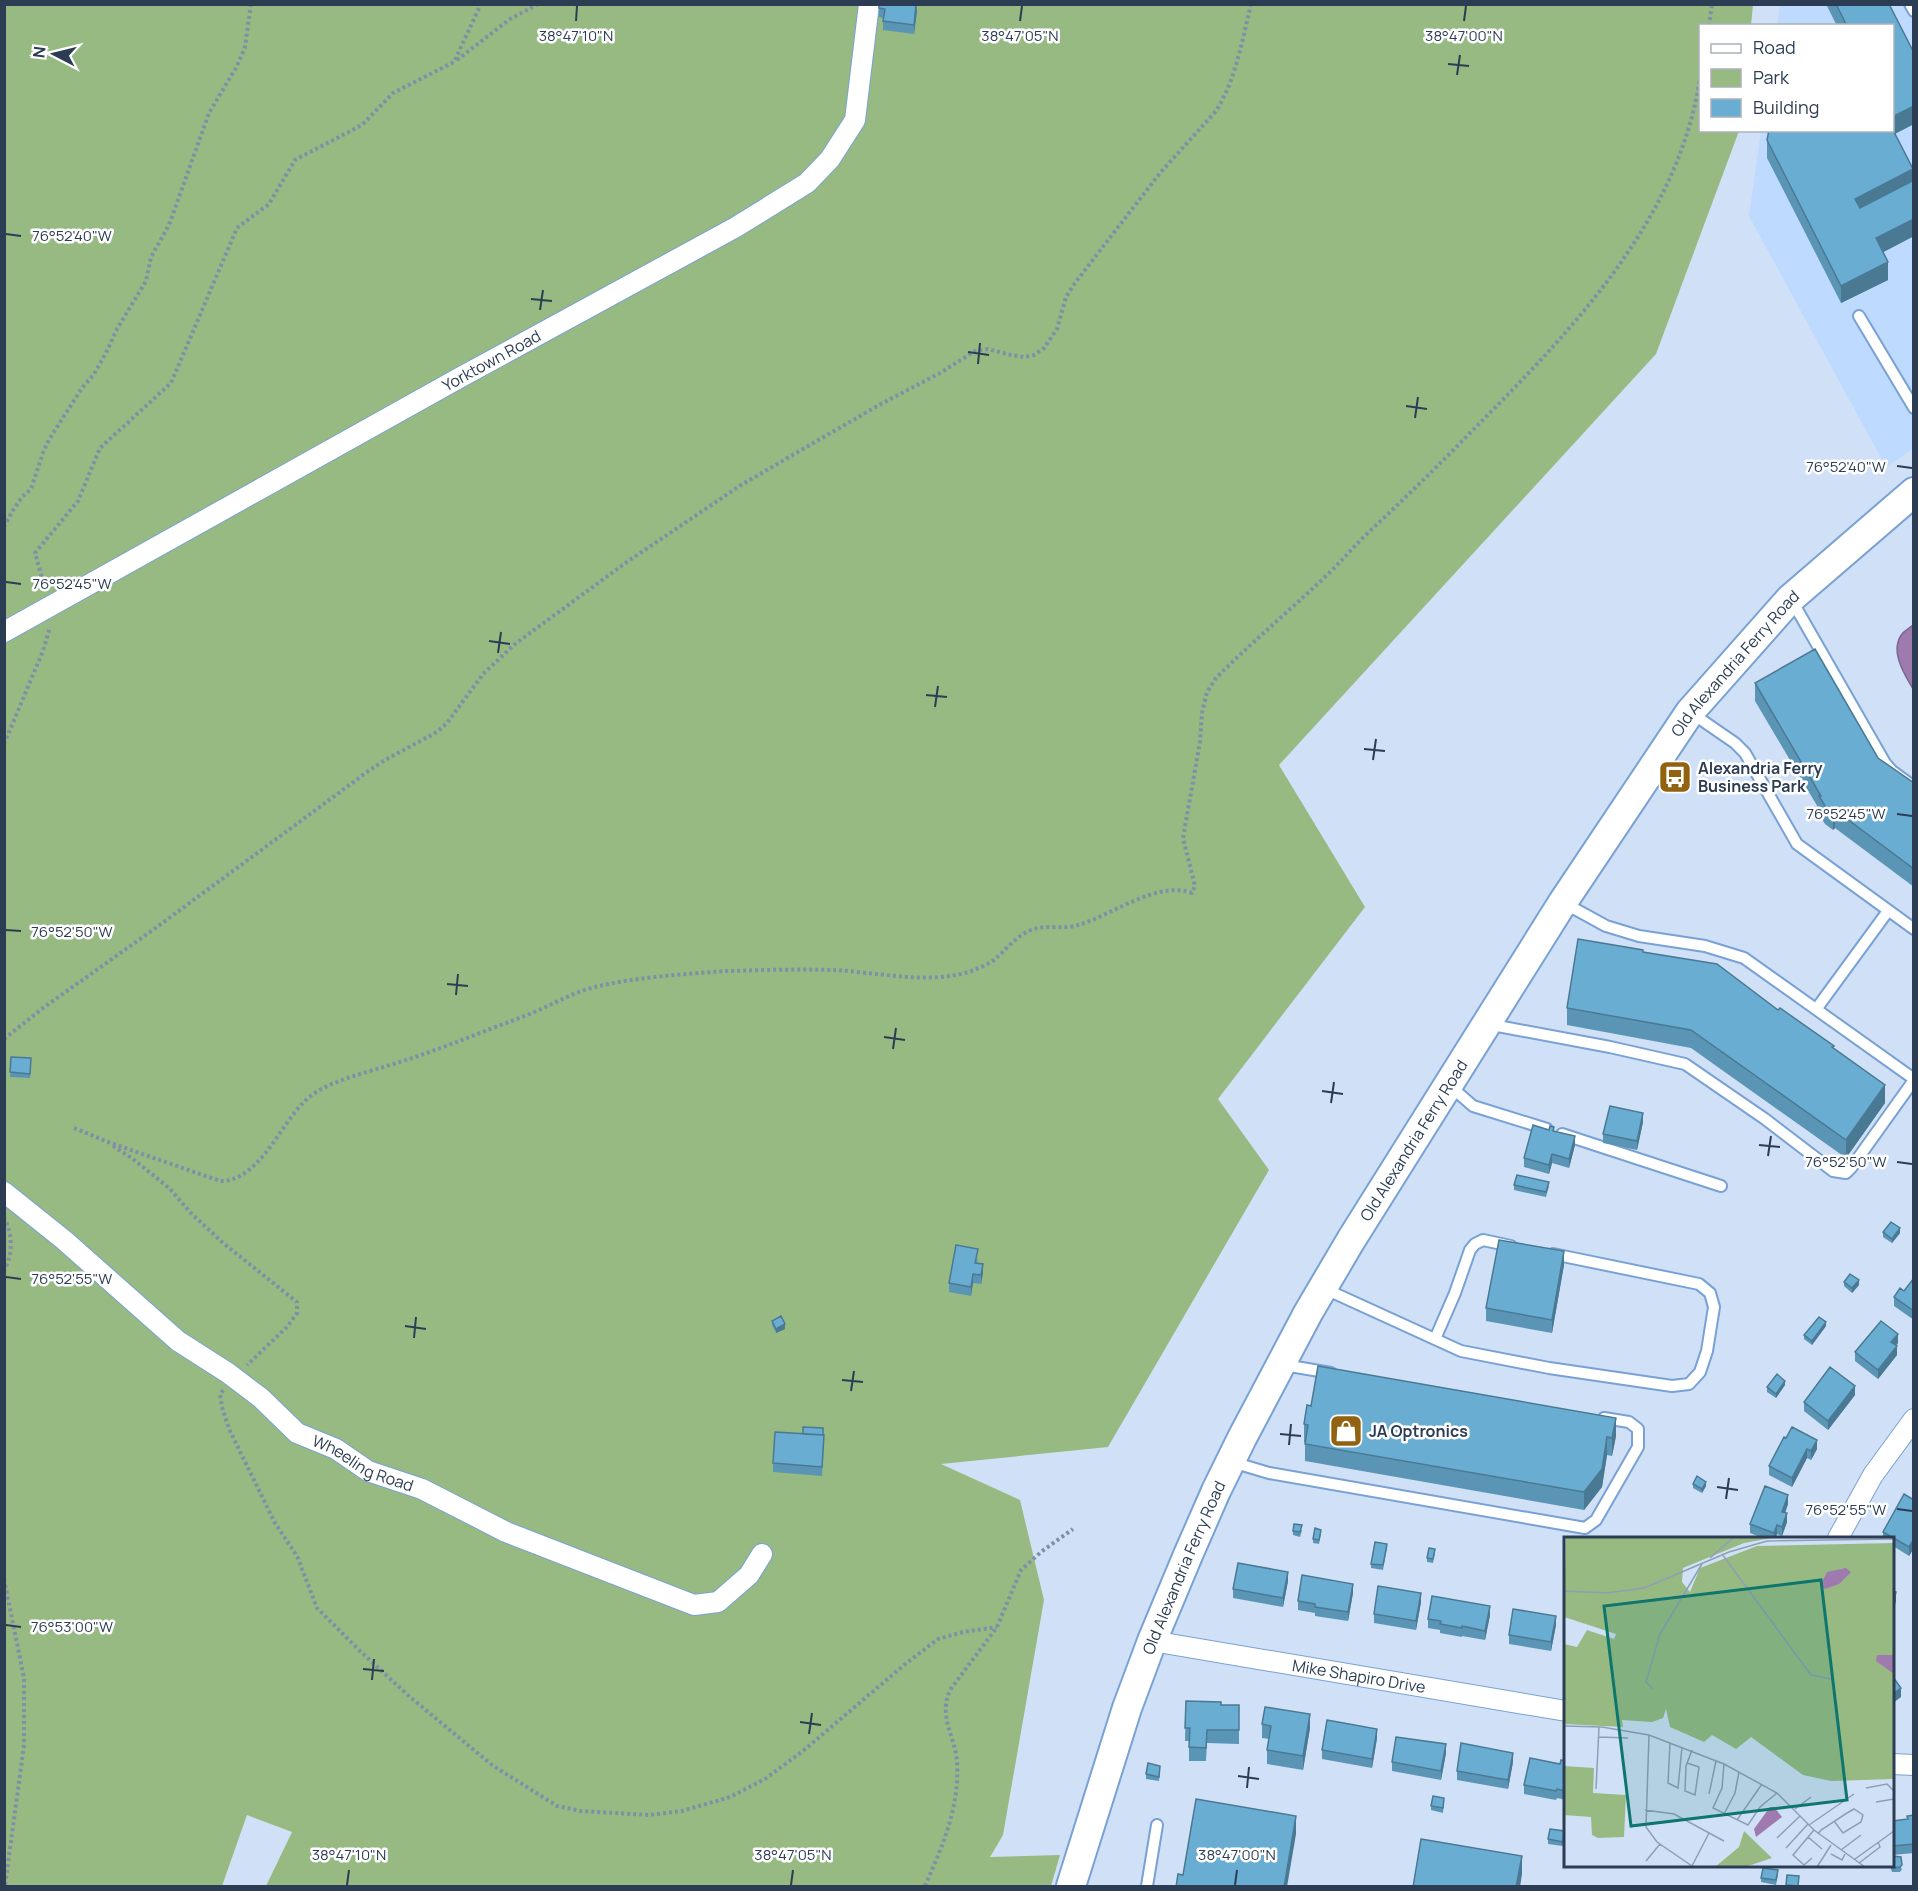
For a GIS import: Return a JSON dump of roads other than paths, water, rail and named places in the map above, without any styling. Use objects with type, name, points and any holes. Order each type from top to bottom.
[{"type":"main road","name":"Old Alexandria Ferry Road","points":[[1071,1887],[1127,1708],[1152,1641],[1216,1491],[1281,1364],[1357,1230],[1563,902],[1690,712],[1790,599],[1914,492]]},
{"type":"street","name":"Yorktown Road","points":[[4,632],[461,376],[736,227],[807,183],[830,159],[855,120],[869,4]]},
{"type":"street","name":"Wheeling Road","points":[[4,1192],[64,1240],[178,1341],[234,1377],[261,1398],[297,1433],[336,1449],[368,1471],[422,1489],[506,1532],[694,1605],[718,1602],[749,1575],[762,1554]]},
{"type":"street","points":[[1839,1537],[1856,1502],[1914,1419]]},
{"type":"street","name":"Mike Shapiro Drive","points":[[1152,1641],[1564,1711]]},
{"type":"street","points":[[1894,1764],[1914,1764]]},
{"type":"lane","points":[[1910,4],[1914,11]]},
{"type":"lane","points":[[1859,315],[1914,408]]},
{"type":"lane","points":[[1790,599],[1885,763],[1914,787]]},
{"type":"lane","points":[[1690,712],[1735,743],[1745,753],[1797,844],[1914,929]]},
{"type":"lane","points":[[1486,1024],[1685,1064],[1765,1119],[1833,1171],[1839,1173],[1846,1173],[1851,1168],[1914,1079],[1744,958],[1705,946],[1628,933],[1606,926],[1563,902]]},
{"type":"lane","points":[[1816,1008],[1888,911]]},
{"type":"lane","points":[[1449,1086],[1473,1106],[1721,1186]]},
{"type":"lane","points":[[1434,1338],[1455,1293],[1470,1250],[1475,1244],[1483,1240],[1517,1247]]},
{"type":"lane","points":[[1323,1288],[1461,1351],[1516,1362],[1672,1386],[1689,1384],[1700,1372],[1707,1351],[1714,1306],[1710,1293],[1699,1284],[1540,1252]]},
{"type":"lane","points":[[1281,1364],[1339,1374]]},
{"type":"lane","points":[[1230,1461],[1269,1473],[1585,1528],[1596,1520],[1638,1447],[1638,1429],[1629,1422],[1594,1417]]},
{"type":"lane","points":[[1147,1887],[1157,1825]]},
{"type":"place","name":"Alexandria Ferry Business Park","points":[[1675,777]]},
{"type":"place","name":"JA Optronics","points":[[1346,1431]]}]
